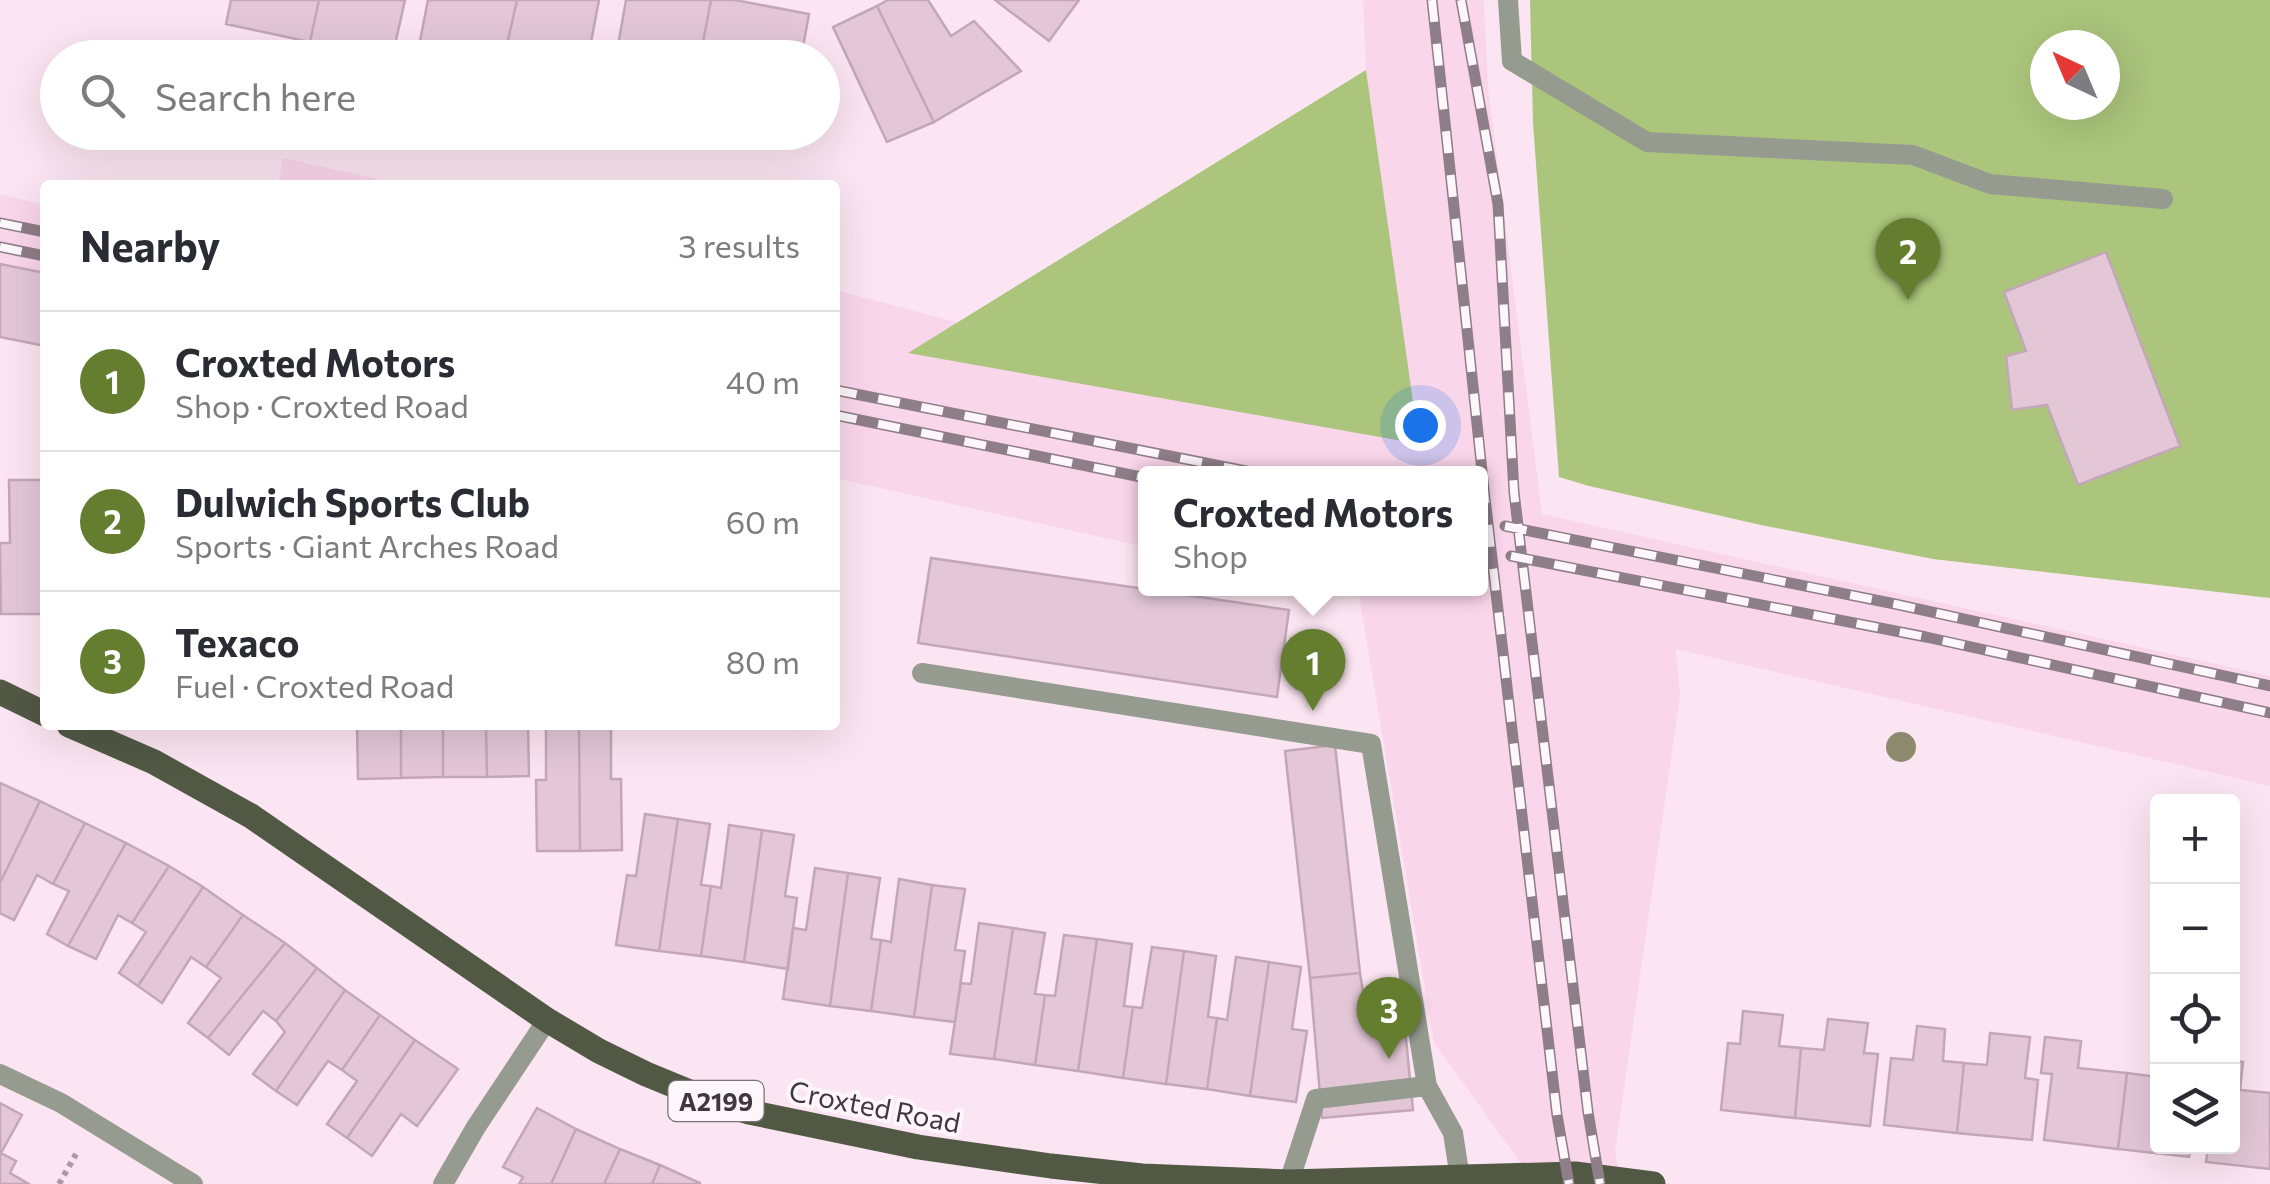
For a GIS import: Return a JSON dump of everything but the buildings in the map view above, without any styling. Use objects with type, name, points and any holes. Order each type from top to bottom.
[{"type":"main road","points":[[0,692],[40,712]]},
{"type":"main road","name":"Croxted Road","points":[[80,730],[154,762],[251,816],[547,1020],[599,1051],[646,1074],[749,1112],[918,1147],[1142,1180],[1288,1182],[1575,1174],[1653,1184]]},
{"type":"street","points":[[1508,0],[1512,61],[1646,142],[1913,155],[1990,184],[2164,199]]},
{"type":"street","points":[[922,672],[1371,744],[1426,1086],[1454,1133],[1460,1178]]},
{"type":"street","points":[[442,1184],[547,1020]]},
{"type":"street","points":[[0,1074],[61,1103],[193,1184]]},
{"type":"street","points":[[1288,1182],[1316,1099],[1426,1086]]},
{"type":"shaded area","points":[[1363,0],[1484,0],[1488,87],[1542,514],[2270,676],[2270,786],[1676,649],[1680,696],[1615,1152],[1622,1184],[1536,1184],[1434,1043],[1359,596],[1488,596],[1488,466],[1138,466],[1138,545],[840,479],[840,291],[1418,444],[1366,70]]},
{"type":"shaded area","points":[[283,158],[382,180],[279,180]]},
{"type":"shaded area","points":[[0,194],[40,204],[40,301],[0,292]]},
{"type":"green space","points":[[1530,0],[2270,0],[2270,598],[1933,559],[1761,525],[1559,477],[1533,123]]},
{"type":"green space","points":[[1366,70],[1419,444],[908,353]]},
{"type":"railway","points":[[1432,0],[1481,466]]},
{"type":"railway","points":[[1461,0],[1498,204],[1514,492],[1588,1112],[1600,1184]]},
{"type":"railway","points":[[0,223],[40,231]]},
{"type":"railway","points":[[0,247],[40,255]]},
{"type":"railway","points":[[840,391],[1220,466]]},
{"type":"railway","points":[[840,416],[1138,476]]},
{"type":"railway","points":[[1488,524],[1557,1115],[1569,1184]]},
{"type":"railway","points":[[1505,526],[1895,604],[2270,686]]},
{"type":"railway","points":[[1511,556],[1926,637],[2270,713]]},
{"type":"place","name":"Dulwich Sports Club","points":[[1908,300]]},
{"type":"place","name":"Croxted Motors","points":[[1313,711]]},
{"type":"place","name":"Texaco","points":[[1389,1059]]}]
